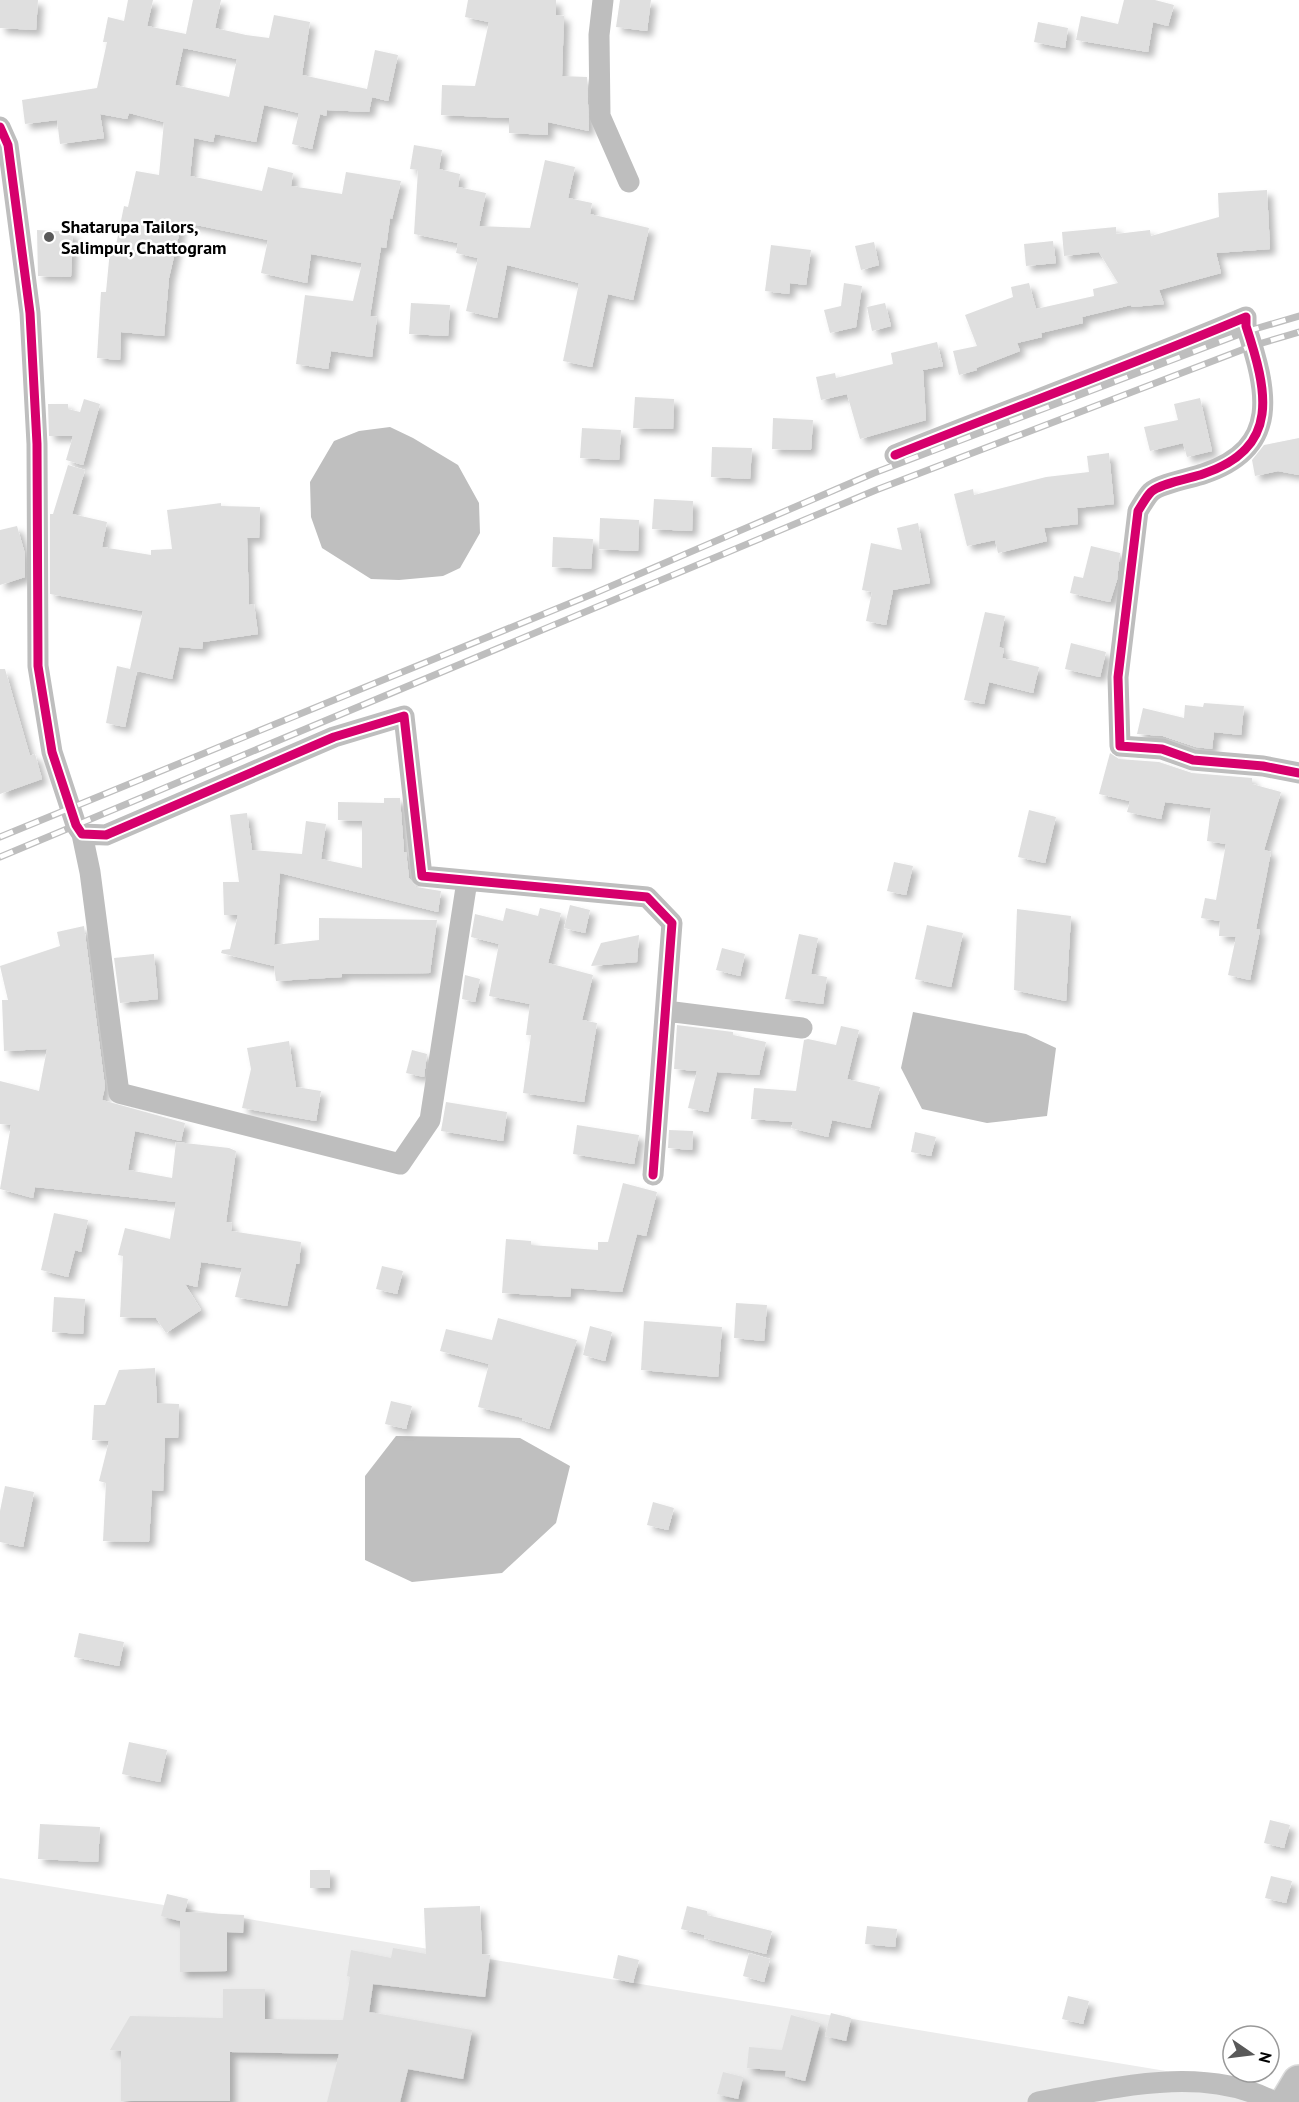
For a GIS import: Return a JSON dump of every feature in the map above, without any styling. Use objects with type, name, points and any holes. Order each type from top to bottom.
[{"type":"main road","points":[[1287,2102],[1299,2082]]},
{"type":"street","points":[[603,0],[599,35],[600,116],[628,182]]},
{"type":"street","points":[[0,127],[8,145],[30,313],[37,444],[38,666],[52,752],[76,825],[82,834],[90,872],[119,1093],[400,1164],[430,1120],[466,881]]},
{"type":"street","points":[[895,455],[1011,408],[1137,363],[1246,317],[1246,326],[1263,391],[1262,425],[1244,451],[1222,468],[1152,490],[1138,511],[1118,677],[1120,746],[1162,749],[1193,760],[1263,766],[1299,773]]},
{"type":"street","points":[[82,834],[106,835],[334,737],[404,716],[422,876],[647,897],[672,923],[653,1175]]},
{"type":"street","points":[[666,1011],[802,1028]]},
{"type":"street","points":[[1038,2102],[1150,2083],[1217,2082],[1251,2090],[1274,2102]]},
{"type":"shaded area","points":[[390,427],[458,465],[479,503],[480,533],[460,568],[443,576],[399,580],[371,579],[322,548],[311,517],[310,482],[334,441],[359,431]]},
{"type":"shaded area","points":[[913,1012],[1026,1034],[1056,1048],[1047,1116],[987,1123],[922,1109],[901,1068]]},
{"type":"shaded area","points":[[396,1436],[520,1438],[570,1466],[556,1523],[502,1573],[412,1582],[365,1560],[365,1476]]},
{"type":"shaded area","points":[[0,1878],[1221,2080],[1221,2084],[1245,2084],[1299,2093],[1299,2102],[0,2102]]},
{"type":"building","points":[[0,0],[38,0],[36,30],[0,28]]},
{"type":"building","points":[[128,0],[153,0],[147,26],[186,34],[193,0],[221,0],[215,28],[269,38],[274,15],[310,22],[302,75],[367,89],[375,50],[398,55],[388,101],[372,97],[369,112],[327,110],[326,116],[320,114],[312,149],[292,144],[299,113],[264,105],[256,142],[215,134],[213,142],[194,138],[190,176],[262,191],[268,167],[293,173],[291,186],[342,194],[346,172],[401,181],[392,219],[390,218],[386,248],[381,247],[370,316],[377,317],[372,357],[331,351],[328,369],[296,364],[305,295],[353,301],[362,263],[311,254],[307,283],[261,273],[268,240],[182,222],[169,278],[164,336],[121,332],[120,360],[97,358],[101,292],[106,292],[110,250],[115,250],[124,206],[128,207],[136,171],[159,175],[164,122],[129,113],[127,119],[100,114],[104,138],[60,144],[57,120],[25,124],[22,100],[97,88],[107,42],[103,42],[108,17],[124,21]],"holes":[[[183,48],[237,59],[229,97],[175,85]]]},
{"type":"building","points":[[468,0],[556,0],[556,15],[564,16],[562,76],[587,77],[589,131],[548,122],[548,135],[509,133],[509,118],[441,115],[442,85],[475,86],[489,22],[465,17]]},
{"type":"building","points":[[620,0],[651,0],[647,31],[616,27]]},
{"type":"building","points":[[1124,0],[1155,0],[1174,5],[1168,26],[1153,22],[1148,52],[1076,40],[1081,16],[1118,24]]},
{"type":"building","points":[[1038,22],[1068,28],[1065,48],[1034,42]]},
{"type":"building","points":[[414,145],[442,150],[439,169],[460,174],[458,187],[486,193],[479,226],[530,228],[545,160],[575,167],[568,198],[592,203],[590,214],[649,228],[633,300],[608,294],[592,367],[563,361],[579,283],[507,265],[497,318],[466,311],[478,258],[456,253],[458,243],[414,234],[418,170],[410,169]]},
{"type":"building","points":[[1267,190],[1270,249],[1216,253],[1221,273],[1159,290],[1164,304],[1132,307],[1131,305],[1082,317],[1083,323],[1041,333],[1042,337],[1017,343],[1020,351],[976,368],[977,370],[959,375],[953,351],[977,346],[965,315],[1013,297],[1011,287],[1029,283],[1036,309],[1094,296],[1093,289],[1118,283],[1099,252],[1064,256],[1062,232],[1116,227],[1116,234],[1150,230],[1151,236],[1219,217],[1218,193]]},
{"type":"building","points":[[37,230],[73,232],[71,277],[38,276]]},
{"type":"building","points":[[1053,241],[1056,263],[1026,266],[1024,244]]},
{"type":"building","points":[[874,242],[879,265],[861,270],[855,246]]},
{"type":"building","points":[[771,245],[811,250],[806,285],[790,283],[789,294],[765,291]]},
{"type":"building","points":[[844,283],[862,286],[856,327],[830,333],[824,310],[841,306]]},
{"type":"building","points":[[411,303],[450,305],[448,336],[409,334]]},
{"type":"building","points":[[885,303],[891,326],[872,331],[867,307]]},
{"type":"building","points":[[937,342],[943,366],[923,370],[926,420],[860,439],[847,394],[821,400],[816,377],[835,373],[836,378],[893,364],[891,353]]},
{"type":"building","points":[[635,397],[674,399],[673,429],[633,428]]},
{"type":"building","points":[[1200,398],[1212,451],[1187,457],[1183,443],[1150,451],[1144,427],[1178,420],[1174,404]]},
{"type":"building","points":[[84,399],[100,404],[83,465],[66,460],[73,436],[49,436],[48,404],[68,404],[68,409],[80,412]]},
{"type":"building","points":[[773,418],[813,420],[811,450],[772,449]]},
{"type":"building","points":[[582,428],[621,430],[619,460],[580,458]]},
{"type":"building","points":[[1299,438],[1299,475],[1278,471],[1255,476],[1252,460],[1264,445]]},
{"type":"building","points":[[712,447],[752,448],[750,479],[711,477]]},
{"type":"building","points":[[1109,453],[1114,504],[1077,508],[1078,524],[1044,528],[1047,541],[998,553],[995,540],[967,546],[954,494],[973,489],[974,495],[1046,477],[1089,472],[1087,456]]},
{"type":"building","points":[[68,465],[85,470],[72,514],[107,522],[102,547],[151,555],[151,550],[172,549],[167,510],[221,503],[221,506],[260,507],[259,538],[247,538],[249,605],[254,604],[258,634],[203,642],[202,649],[179,647],[172,679],[137,671],[125,727],[106,723],[117,666],[130,669],[143,611],[50,594],[50,514],[53,514]]},
{"type":"building","points":[[654,499],[693,501],[692,531],[652,529]]},
{"type":"building","points":[[600,518],[639,520],[638,551],[599,549]]},
{"type":"building","points":[[918,523],[930,583],[893,590],[886,625],[866,621],[872,592],[862,590],[871,543],[902,550],[897,528]]},
{"type":"building","points":[[17,526],[25,554],[25,577],[0,585],[0,530]]},
{"type":"building","points":[[553,537],[593,539],[591,569],[552,567]]},
{"type":"building","points":[[1091,546],[1120,553],[1117,580],[1110,602],[1070,593],[1074,576],[1083,578]]},
{"type":"building","points":[[985,612],[1005,616],[999,647],[1004,649],[1002,658],[1039,667],[1033,693],[989,682],[984,704],[964,700]]},
{"type":"building","points":[[1071,643],[1106,652],[1100,677],[1065,669]]},
{"type":"building","points":[[0,669],[5,669],[30,756],[35,754],[42,779],[0,794]]},
{"type":"building","points":[[1204,703],[1244,706],[1241,735],[1214,732],[1212,749],[1196,747],[1163,736],[1137,734],[1143,708],[1184,718],[1185,705],[1203,707]]},
{"type":"building","points":[[1110,753],[1119,759],[1159,762],[1192,773],[1252,778],[1252,784],[1281,792],[1264,850],[1271,852],[1256,929],[1260,930],[1250,980],[1228,975],[1236,937],[1219,936],[1220,921],[1201,918],[1205,898],[1216,900],[1226,844],[1207,841],[1211,808],[1165,802],[1161,819],[1127,812],[1130,801],[1099,794]]},
{"type":"building","points":[[384,798],[400,798],[404,852],[406,852],[409,878],[416,887],[441,891],[438,912],[280,873],[274,945],[319,940],[319,918],[437,920],[430,973],[342,974],[342,977],[276,981],[274,966],[221,953],[222,950],[230,949],[238,915],[224,915],[223,882],[239,882],[230,815],[247,813],[252,850],[302,854],[306,821],[326,824],[321,859],[362,868],[362,821],[338,820],[338,802],[384,803]]},
{"type":"building","points":[[1029,810],[1056,817],[1045,863],[1018,857]]},
{"type":"building","points":[[894,862],[913,866],[906,895],[887,891]]},
{"type":"building","points":[[570,905],[590,910],[585,933],[564,928]]},
{"type":"building","points":[[506,908],[538,916],[540,908],[561,913],[548,963],[593,975],[582,1020],[597,1023],[584,1102],[523,1093],[531,1035],[526,1035],[530,1004],[489,996],[499,944],[471,937],[475,914],[503,921]]},
{"type":"building","points":[[1017,909],[1071,916],[1066,1001],[1014,990]]},
{"type":"building","points":[[927,925],[963,933],[951,987],[915,979]]},
{"type":"building","points":[[84,926],[105,1087],[102,1100],[185,1123],[181,1141],[135,1131],[128,1170],[172,1178],[176,1142],[229,1148],[236,1151],[226,1222],[232,1223],[231,1231],[301,1242],[299,1264],[296,1264],[287,1306],[235,1297],[242,1268],[201,1262],[197,1287],[185,1284],[201,1310],[166,1333],[156,1318],[120,1317],[123,1256],[118,1255],[125,1228],[170,1239],[176,1202],[35,1187],[33,1198],[0,1189],[11,1125],[0,1124],[0,1081],[39,1091],[47,1049],[4,1051],[2,1000],[8,1000],[0,966],[60,946],[57,932]]},
{"type":"building","points":[[799,934],[818,938],[811,974],[827,977],[823,1004],[785,999]]},
{"type":"building","points":[[639,935],[637,962],[591,966],[601,943]]},
{"type":"building","points":[[722,948],[745,954],[740,976],[716,970]]},
{"type":"building","points":[[154,954],[158,999],[120,1003],[114,958]]},
{"type":"building","points":[[465,975],[480,979],[475,1002],[462,999]]},
{"type":"building","points":[[677,1025],[733,1032],[733,1035],[766,1042],[759,1075],[717,1072],[708,1112],[688,1108],[697,1071],[674,1069]]},
{"type":"building","points":[[841,1026],[859,1030],[847,1079],[880,1087],[870,1128],[832,1120],[828,1137],[791,1128],[793,1122],[751,1119],[754,1088],[796,1091],[804,1040],[836,1045]]},
{"type":"building","points":[[289,1041],[296,1087],[321,1091],[316,1121],[242,1108],[251,1069],[247,1048]]},
{"type":"building","points":[[412,1050],[427,1054],[424,1077],[406,1073]]},
{"type":"building","points":[[446,1102],[507,1112],[503,1141],[441,1131]]},
{"type":"building","points":[[577,1125],[639,1135],[634,1164],[573,1154]]},
{"type":"building","points":[[669,1130],[693,1131],[692,1150],[668,1148]]},
{"type":"building","points":[[915,1132],[936,1137],[931,1156],[911,1152]]},
{"type":"building","points":[[623,1183],[657,1192],[646,1236],[637,1234],[622,1292],[571,1288],[570,1297],[502,1293],[506,1239],[531,1241],[531,1245],[598,1250],[598,1242],[608,1242]]},
{"type":"building","points":[[54,1213],[88,1220],[81,1252],[75,1250],[68,1277],[41,1270]]},
{"type":"building","points":[[382,1266],[403,1271],[397,1294],[376,1289]]},
{"type":"building","points":[[54,1297],[85,1299],[83,1334],[52,1332]]},
{"type":"building","points":[[736,1303],[767,1305],[764,1341],[734,1338]]},
{"type":"building","points":[[498,1318],[577,1340],[549,1429],[522,1420],[523,1418],[478,1407],[489,1364],[440,1351],[446,1329],[492,1340]]},
{"type":"building","points":[[644,1321],[722,1327],[718,1377],[641,1370]]},
{"type":"building","points":[[590,1326],[612,1332],[605,1361],[583,1355]]},
{"type":"building","points":[[155,1368],[157,1403],[179,1404],[178,1438],[165,1438],[163,1491],[152,1490],[149,1542],[103,1541],[106,1483],[99,1481],[109,1441],[92,1440],[94,1405],[105,1405],[119,1370]]},
{"type":"building","points":[[391,1401],[412,1406],[406,1429],[385,1424]]},
{"type":"building","points":[[5,1486],[34,1492],[23,1547],[0,1542],[0,1511]]},
{"type":"building","points":[[653,1502],[674,1508],[668,1530],[647,1525]]},
{"type":"building","points":[[79,1633],[124,1642],[119,1666],[74,1657]]},
{"type":"building","points":[[129,1742],[167,1750],[160,1782],[122,1774]]},
{"type":"building","points":[[1270,1820],[1290,1825],[1284,1848],[1264,1843]]},
{"type":"building","points":[[40,1824],[100,1827],[98,1862],[38,1859]]},
{"type":"building","points":[[310,1870],[330,1870],[330,1888],[310,1888]]},
{"type":"building","points":[[1271,1876],[1292,1881],[1286,1903],[1265,1898]]},
{"type":"building","points":[[167,1894],[188,1899],[185,1912],[244,1915],[243,1933],[227,1932],[227,1971],[180,1972],[180,1921],[161,1916]]},
{"type":"building","points":[[480,1906],[482,1954],[490,1955],[485,1997],[373,1984],[369,2012],[472,2030],[463,2079],[408,2069],[400,2102],[327,2102],[339,2054],[230,2052],[230,2101],[121,2101],[121,2051],[110,2050],[130,2016],[223,2018],[223,1989],[265,1989],[265,2019],[343,2020],[350,1977],[347,1976],[351,1950],[391,1958],[393,1948],[426,1954],[424,1908]]},
{"type":"building","points":[[687,1906],[707,1911],[707,1915],[772,1931],[766,1954],[704,1938],[705,1935],[681,1929]]},
{"type":"building","points":[[867,1926],[897,1929],[895,1947],[865,1944]]},
{"type":"building","points":[[749,1953],[770,1959],[764,1982],[743,1976]]},
{"type":"building","points":[[618,1955],[639,1960],[633,1983],[613,1978]]},
{"type":"building","points":[[1068,1996],[1089,2001],[1083,2024],[1062,2019]]},
{"type":"building","points":[[831,2013],[851,2018],[846,2041],[825,2036]]},
{"type":"building","points":[[791,2015],[820,2023],[805,2081],[785,2076],[786,2071],[747,2068],[749,2047],[782,2050]]},
{"type":"building","points":[[723,2072],[743,2077],[738,2099],[717,2094]]},
{"type":"railway","points":[[0,837],[595,593],[874,473],[1248,331],[1299,316]]},
{"type":"railway","points":[[0,857],[876,490],[1252,346],[1299,332]]},
{"type":"cycle path","points":[[0,127],[8,145],[30,313],[37,444],[38,666],[52,752],[76,825],[82,834],[106,835],[334,737],[404,716],[422,876],[647,897],[672,923],[653,1175]]},
{"type":"cycle path","points":[[895,455],[1246,317],[1246,326],[1259,372],[1262,394],[1262,414],[1257,433],[1246,449],[1228,463],[1203,474],[1155,489],[1147,496],[1138,511],[1118,677],[1120,746],[1162,749],[1193,760],[1263,766],[1299,773]]},
{"type":"place","name":"Shatarupa Tailors, Salimpur, Chattogram","points":[[49,237]]}]
